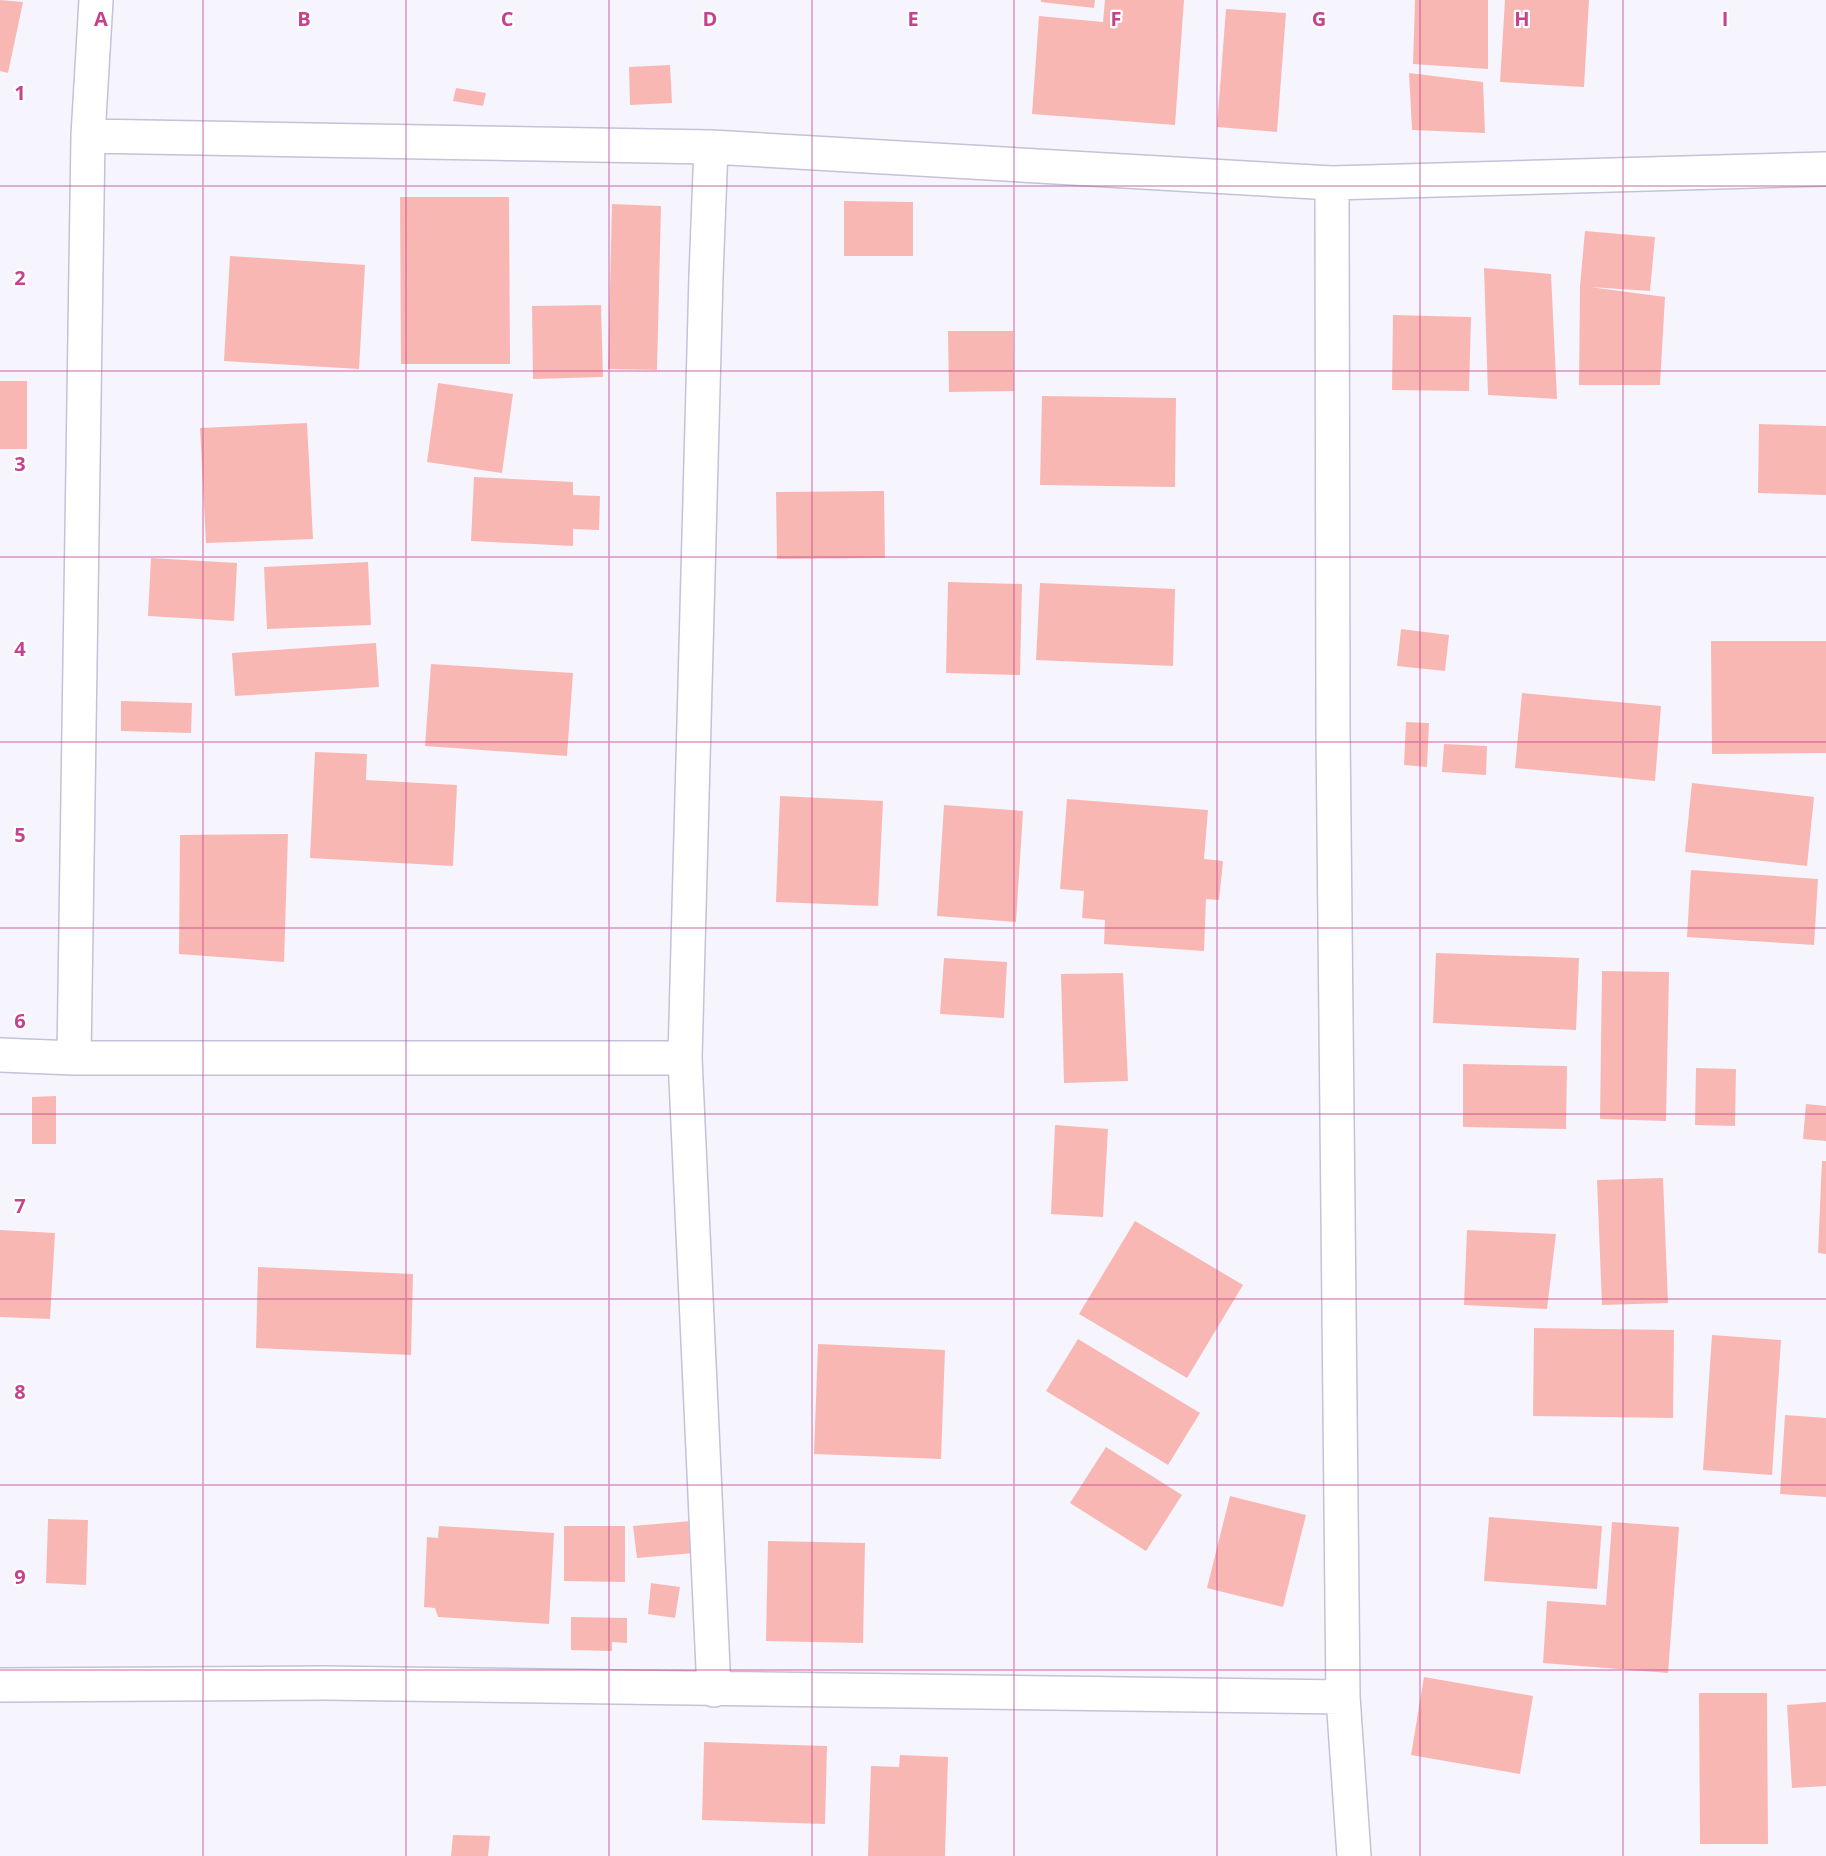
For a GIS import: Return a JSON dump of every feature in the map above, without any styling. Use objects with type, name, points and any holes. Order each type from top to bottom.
[{"type":"street","points":[[74,1058],[88,136],[96,0]]},
{"type":"street","points":[[88,136],[711,147],[1332,183],[1826,169]]},
{"type":"street","points":[[711,147],[685,1058],[714,1690]]},
{"type":"street","points":[[1332,183],[1333,730],[1343,1698],[1354,1856]]},
{"type":"street","points":[[0,1055],[74,1058],[685,1058]]},
{"type":"street","points":[[0,1685],[324,1683],[1343,1698]]},
{"type":"building","points":[[0,0],[23,2],[8,73],[0,71]]},
{"type":"building","points":[[1041,0],[1095,0],[1094,8],[1041,2]]},
{"type":"building","points":[[1105,0],[1184,0],[1175,125],[1032,114],[1039,16],[1103,22]]},
{"type":"building","points":[[1415,0],[1488,0],[1488,69],[1413,64]]},
{"type":"building","points":[[1505,0],[1589,0],[1584,87],[1500,82]]},
{"type":"building","points":[[1226,9],[1286,13],[1277,132],[1217,127]]},
{"type":"building","points":[[670,65],[672,103],[630,105],[629,67]]},
{"type":"building","points":[[1409,73],[1483,82],[1485,133],[1412,130]]},
{"type":"building","points":[[456,88],[486,93],[483,106],[453,101]]},
{"type":"building","points":[[400,197],[509,197],[510,364],[401,364]]},
{"type":"building","points":[[844,201],[913,202],[913,256],[844,256]]},
{"type":"building","points":[[612,204],[661,206],[657,370],[608,369]]},
{"type":"building","points":[[1585,231],[1655,237],[1650,291],[1590,287],[1665,297],[1660,385],[1579,385],[1580,286]]},
{"type":"building","points":[[230,256],[365,265],[359,369],[224,361]]},
{"type":"building","points":[[1484,268],[1551,274],[1557,399],[1488,395]]},
{"type":"building","points":[[601,305],[603,377],[533,379],[532,306]]},
{"type":"building","points":[[1393,315],[1471,317],[1469,391],[1392,390]]},
{"type":"building","points":[[948,331],[1013,331],[1014,391],[949,392]]},
{"type":"building","points":[[0,381],[27,381],[27,449],[0,449]]},
{"type":"building","points":[[438,383],[513,394],[502,473],[427,462]]},
{"type":"building","points":[[1042,396],[1176,398],[1175,487],[1040,485]]},
{"type":"building","points":[[307,423],[313,539],[206,543],[200,428]]},
{"type":"building","points":[[1759,424],[1826,426],[1826,495],[1758,493]]},
{"type":"building","points":[[474,477],[573,482],[573,495],[600,496],[599,530],[573,529],[573,546],[471,541]]},
{"type":"building","points":[[884,491],[885,558],[777,559],[776,492]]},
{"type":"building","points":[[151,558],[237,563],[234,621],[148,616]]},
{"type":"building","points":[[368,562],[371,625],[267,629],[264,567]]},
{"type":"building","points":[[948,582],[1022,584],[1020,675],[946,673]]},
{"type":"building","points":[[1040,583],[1175,589],[1173,666],[1036,660]]},
{"type":"building","points":[[1401,629],[1449,635],[1445,671],[1397,666]]},
{"type":"building","points":[[1711,641],[1826,641],[1826,753],[1712,754]]},
{"type":"building","points":[[376,643],[379,687],[235,696],[232,653]]},
{"type":"building","points":[[431,664],[573,673],[567,756],[425,746]]},
{"type":"building","points":[[1522,693],[1661,706],[1655,781],[1515,768]]},
{"type":"building","points":[[121,701],[192,703],[191,733],[121,731]]},
{"type":"building","points":[[1406,722],[1429,723],[1427,767],[1404,765]]},
{"type":"building","points":[[1444,744],[1487,746],[1486,775],[1442,772]]},
{"type":"building","points":[[315,752],[367,754],[366,780],[457,785],[453,866],[310,858]]},
{"type":"building","points":[[1692,783],[1814,797],[1807,866],[1685,852]]},
{"type":"building","points":[[780,796],[883,801],[878,906],[776,902]]},
{"type":"building","points":[[1067,799],[1208,810],[1204,859],[1223,861],[1219,900],[1206,899],[1204,951],[1104,944],[1105,920],[1082,918],[1084,891],[1060,889]]},
{"type":"building","points":[[944,805],[1023,811],[1016,922],[937,916]]},
{"type":"building","points":[[288,834],[284,962],[179,954],[180,835]]},
{"type":"building","points":[[1691,870],[1818,879],[1814,945],[1687,937]]},
{"type":"building","points":[[1436,953],[1579,958],[1576,1030],[1433,1023]]},
{"type":"building","points":[[944,958],[1007,962],[1004,1018],[940,1014]]},
{"type":"building","points":[[1602,971],[1669,972],[1666,1121],[1600,1119]]},
{"type":"building","points":[[1123,973],[1128,1081],[1064,1083],[1061,974]]},
{"type":"building","points":[[1463,1064],[1567,1066],[1566,1129],[1463,1127]]},
{"type":"building","points":[[1696,1068],[1736,1069],[1735,1126],[1695,1125]]},
{"type":"building","points":[[56,1096],[56,1144],[32,1144],[32,1097]]},
{"type":"building","points":[[1806,1104],[1826,1106],[1826,1141],[1803,1139]]},
{"type":"building","points":[[1055,1125],[1108,1129],[1103,1217],[1051,1214]]},
{"type":"building","points":[[1822,1161],[1826,1161],[1826,1254],[1818,1253]]},
{"type":"building","points":[[1663,1178],[1668,1303],[1602,1305],[1597,1180]]},
{"type":"building","points":[[1135,1221],[1243,1285],[1187,1378],[1079,1314]]},
{"type":"building","points":[[0,1230],[55,1233],[50,1319],[0,1317]]},
{"type":"building","points":[[1467,1230],[1556,1234],[1547,1309],[1464,1305]]},
{"type":"building","points":[[258,1267],[413,1274],[411,1355],[256,1348]]},
{"type":"building","points":[[1534,1328],[1674,1330],[1673,1418],[1533,1416]]},
{"type":"building","points":[[1712,1335],[1781,1340],[1772,1475],[1703,1470]]},
{"type":"building","points":[[1078,1339],[1200,1413],[1168,1465],[1046,1391]]},
{"type":"building","points":[[818,1344],[945,1350],[941,1459],[814,1454]]},
{"type":"building","points":[[1785,1415],[1826,1418],[1826,1497],[1780,1494]]},
{"type":"building","points":[[1106,1447],[1182,1495],[1146,1551],[1070,1503]]},
{"type":"building","points":[[1230,1496],[1306,1515],[1283,1607],[1207,1588]]},
{"type":"building","points":[[1489,1517],[1602,1526],[1597,1589],[1484,1581]]},
{"type":"building","points":[[48,1519],[88,1520],[86,1585],[46,1583]]},
{"type":"building","points":[[691,1521],[694,1553],[637,1558],[633,1526]]},
{"type":"building","points":[[1612,1522],[1679,1527],[1668,1673],[1543,1663],[1547,1601],[1606,1605]]},
{"type":"building","points":[[439,1526],[554,1533],[549,1624],[438,1617],[435,1608],[424,1607],[427,1537],[438,1538]]},
{"type":"building","points":[[564,1526],[625,1526],[625,1582],[564,1581]]},
{"type":"building","points":[[768,1541],[865,1543],[863,1643],[766,1641]]},
{"type":"building","points":[[651,1583],[680,1587],[675,1618],[648,1614]]},
{"type":"building","points":[[571,1617],[627,1618],[627,1643],[612,1642],[612,1651],[571,1650]]},
{"type":"building","points":[[1424,1677],[1533,1696],[1520,1774],[1411,1755]]},
{"type":"building","points":[[1699,1693],[1767,1693],[1768,1844],[1700,1844]]},
{"type":"building","points":[[1826,1702],[1826,1786],[1792,1788],[1787,1705]]},
{"type":"building","points":[[704,1742],[827,1746],[825,1824],[702,1820]]},
{"type":"building","points":[[900,1755],[948,1757],[945,1856],[868,1856],[871,1766],[899,1767]]},
{"type":"building","points":[[453,1835],[490,1836],[488,1856],[451,1856]]}]
